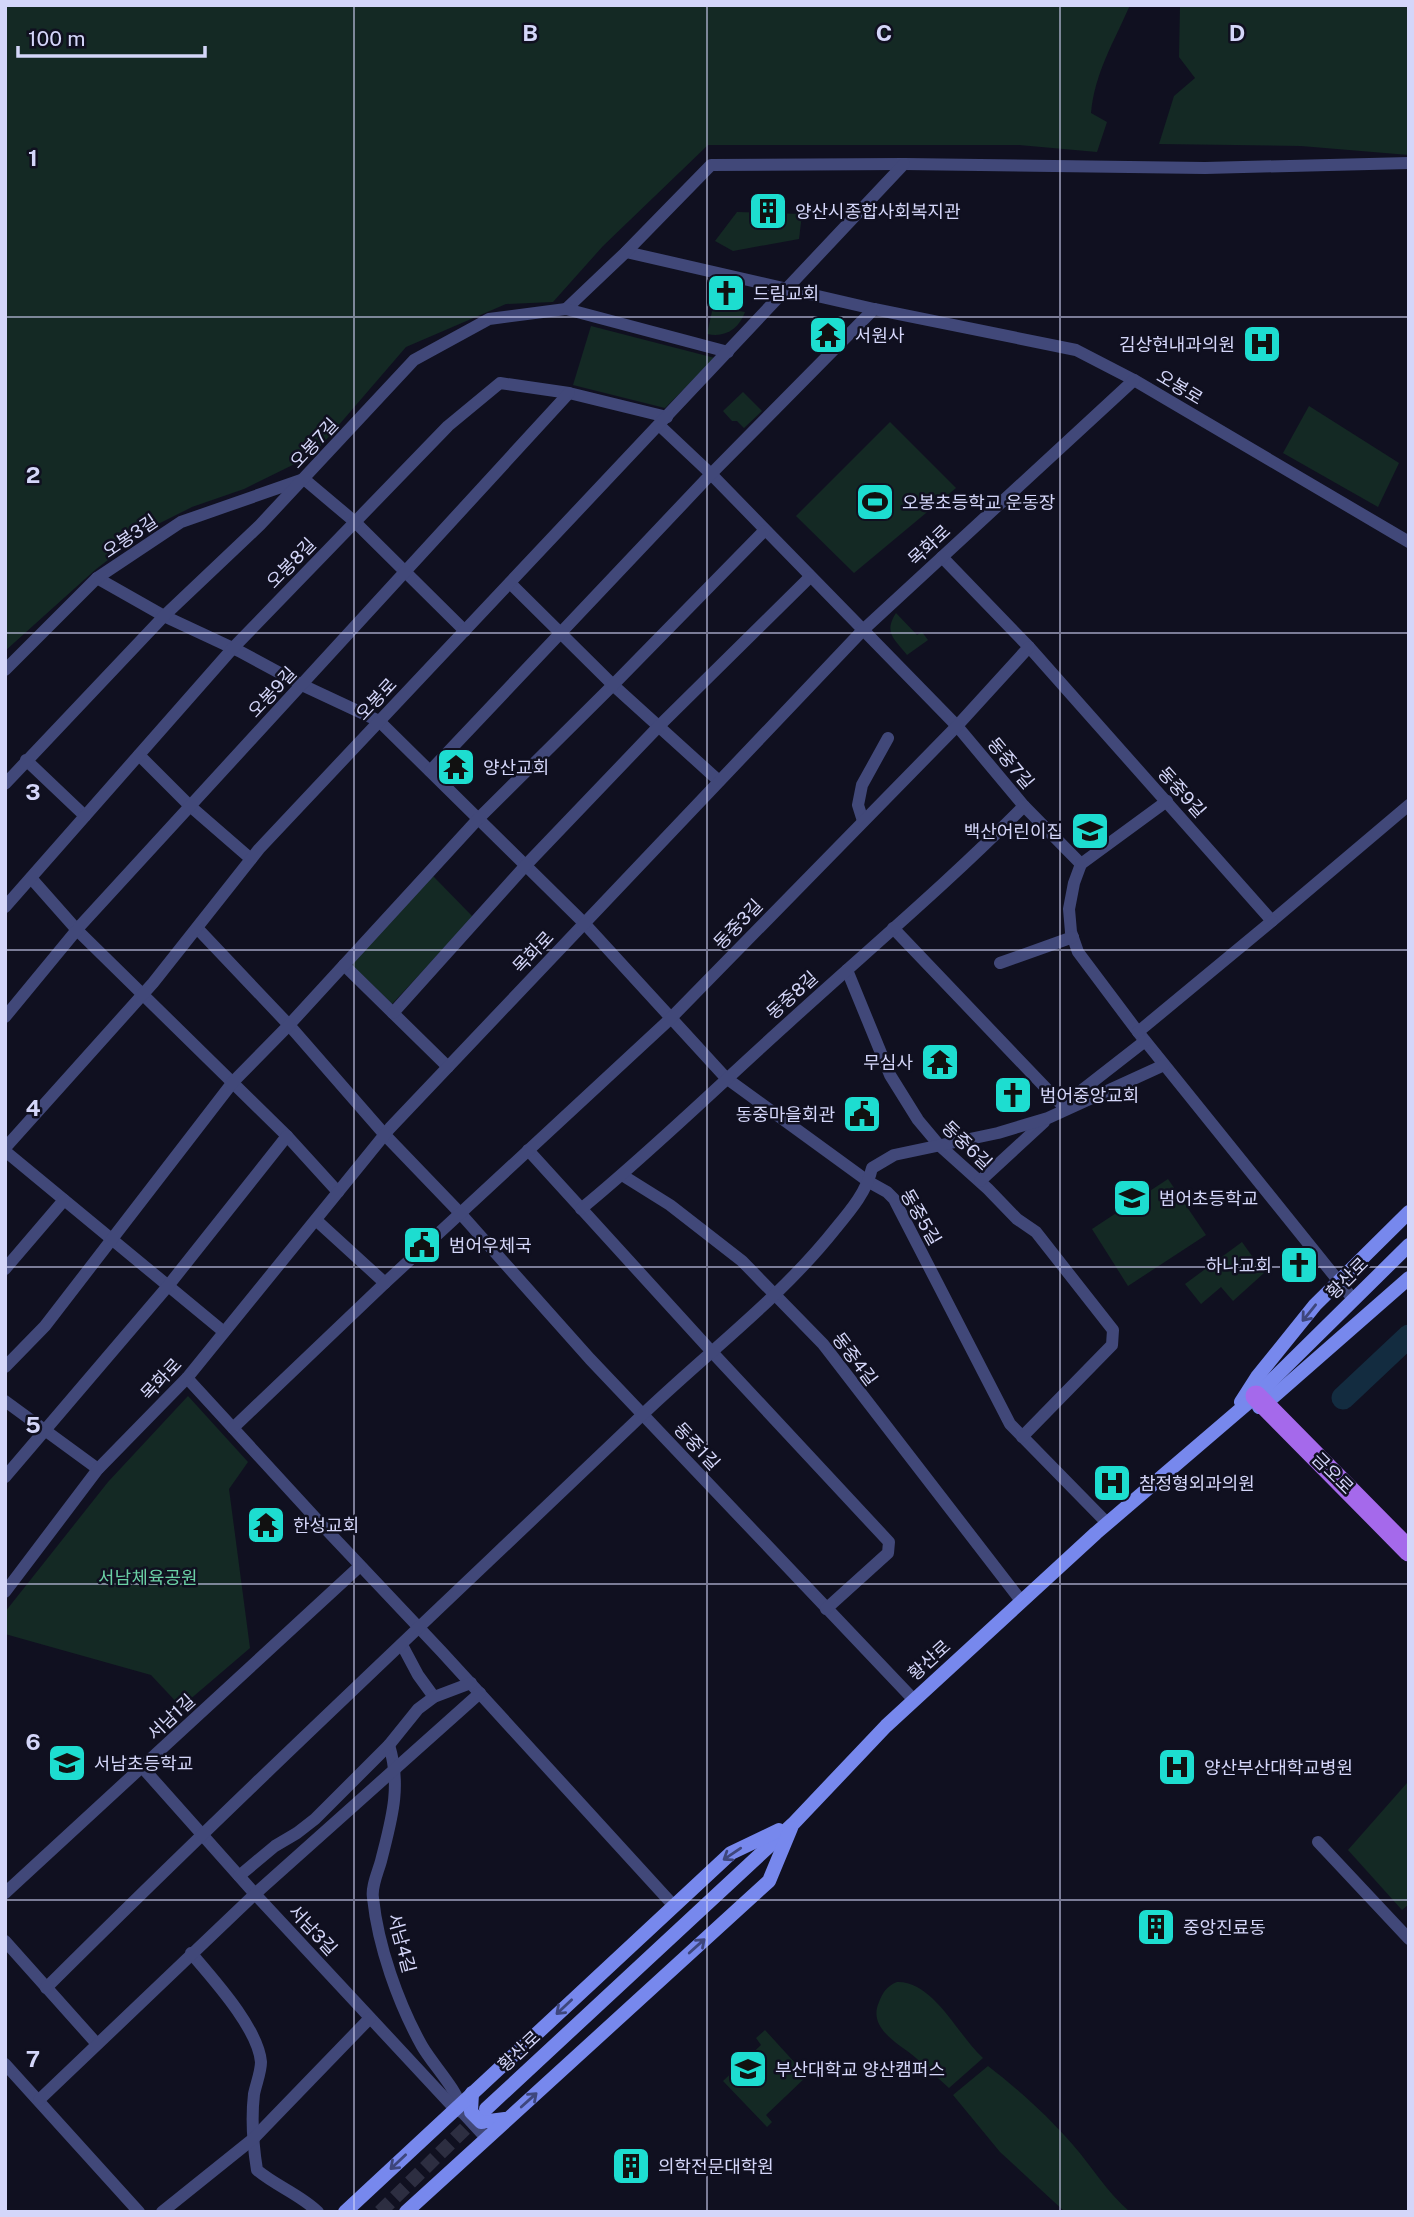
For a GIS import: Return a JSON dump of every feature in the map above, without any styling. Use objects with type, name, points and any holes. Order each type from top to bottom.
[{"type":"main road","points":[[1231,1416],[1257,1377],[1315,1305],[1409,1212]]},
{"type":"main road","name":"황산로","points":[[486,2109],[793,1824],[886,1726],[1107,1523],[1231,1416],[1260,1400],[1408,1244]]},
{"type":"main road","points":[[1260,1400],[1409,1278]]},
{"type":"main road","name":"금오로","points":[[1260,1400],[1409,1550]]},
{"type":"main road","points":[[345,2212],[731,1853],[793,1824]]},
{"type":"main road","points":[[406,2212],[769,1881],[793,1824]]},
{"type":"main road","points":[[472,2093],[471,2112],[481,2122],[496,2122],[509,2118]]},
{"type":"street","points":[[566,309],[711,165],[904,164],[1205,168],[1409,163]]},
{"type":"street","name":"오봉로","points":[[5,1149],[143,994],[251,859],[904,164]]},
{"type":"street","points":[[626,252],[789,289]]},
{"type":"street","name":"오봉로","points":[[789,289],[1076,350],[1134,380],[1409,542]]},
{"type":"street","name":"오봉7길","points":[[5,784],[164,616],[260,525],[414,359],[489,319],[566,309],[728,352]]},
{"type":"street","points":[[430,771],[711,474],[874,309]]},
{"type":"street","name":"목화로","points":[[5,1592],[98,1469],[187,1378],[385,1135],[448,1067],[863,630],[1134,380]]},
{"type":"street","name":"오봉8길","points":[[5,907],[233,648],[448,426],[500,383],[569,393],[663,421]]},
{"type":"street","name":"오봉9길","points":[[5,1017],[77,930],[569,393]]},
{"type":"street","name":"동중7길","points":[[663,421],[764,531],[957,726],[1024,806],[1081,864]]},
{"type":"street","points":[[304,479],[355,522],[465,631]]},
{"type":"street","name":"오봉3길","points":[[5,670],[97,578],[181,522],[304,479]]},
{"type":"street","points":[[5,1367],[45,1325],[233,1082],[289,1025],[478,819],[764,531]]},
{"type":"street","name":"동중9길","points":[[942,557],[1029,648],[1272,921]]},
{"type":"street","points":[[393,1013],[526,865],[659,726],[810,577]]},
{"type":"street","name":"동중5길","points":[[97,578],[164,616],[379,722],[584,923],[726,1078],[869,1182],[887,1192],[894,1199],[1010,1424],[1107,1523]]},
{"type":"street","points":[[510,583],[613,685],[719,781]]},
{"type":"street","name":"동중3길","points":[[460,1213],[670,1018],[957,726],[1029,648]]},
{"type":"street","points":[[863,821],[858,805],[862,785],[888,738]]},
{"type":"street","points":[[139,755],[190,806],[251,859]]},
{"type":"street","points":[[26,760],[85,816]]},
{"type":"street","points":[[1167,801],[1081,864],[1069,909],[1078,952],[1141,1036],[1353,1299]]},
{"type":"street","points":[[980,1181],[1272,921],[1409,805]]},
{"type":"street","name":"동중8길","points":[[581,1209],[978,853],[1024,806]]},
{"type":"street","points":[[31,878],[77,930],[287,1136],[338,1192]]},
{"type":"street","name":"동중1길","points":[[197,928],[289,1025],[385,1135],[460,1213],[590,1359],[914,1700]]},
{"type":"street","points":[[893,928],[1063,1107]]},
{"type":"street","points":[[1000,963],[1073,937]]},
{"type":"street","points":[[344,965],[448,1067]]},
{"type":"street","name":"동중6길","points":[[847,970],[890,1074],[918,1120],[939,1145],[980,1181],[1017,1219],[1036,1231],[1105,1316],[1113,1330],[1112,1345],[1022,1437]]},
{"type":"street","points":[[1063,1107],[1164,1065]]},
{"type":"street","points":[[46,1988],[201,1833],[420,1628],[642,1414],[774,1294],[818,1250],[869,1182],[872,1168],[894,1155],[998,1133],[1048,1118]]},
{"type":"street","points":[[5,1477],[168,1286],[287,1136]]},
{"type":"street","points":[[5,1149],[224,1332]]},
{"type":"street","points":[[528,1150],[889,1542],[888,1553],[826,1609]]},
{"type":"street","name":"동중4길","points":[[622,1175],[670,1205],[742,1261],[823,1344],[1021,1602]]},
{"type":"street","points":[[5,1269],[64,1200]]},
{"type":"street","points":[[233,1428],[460,1213]]},
{"type":"street","points":[[316,1220],[385,1283]]},
{"type":"street","points":[[187,1378],[674,1906]]},
{"type":"street","points":[[5,1401],[98,1469]]},
{"type":"street","name":"서남1길","points":[[5,1893],[360,1566]]},
{"type":"street","points":[[402,1645],[434,1697]]},
{"type":"street","points":[[239,1876],[275,1846],[315,1819],[389,1745],[418,1709],[434,1697],[471,1683]]},
{"type":"street","points":[[39,2100],[191,1953],[480,1693]]},
{"type":"street","points":[[389,1745],[396,1768]]},
{"type":"street","name":"서남3길","points":[[142,1767],[370,2018],[459,2108]]},
{"type":"street","name":"서남4길","points":[[396,1768],[396,1791],[372,1895],[399,2000],[422,2047],[459,2108]]},
{"type":"street","points":[[1318,1842],[1409,1939]]},
{"type":"street","points":[[5,1941],[97,2044]]},
{"type":"street","points":[[191,1953],[220,1987],[252,2035],[261,2062],[254,2095],[253,2139],[257,2170],[273,2183],[309,2203],[318,2212]]},
{"type":"street","points":[[162,2212],[253,2139],[370,2018]]},
{"type":"street","points":[[5,2064],[139,2212]]},
{"type":"street","points":[[459,2108],[486,2138]]},
{"type":"green space","points":[[5,5],[1130,5],[1106,58],[1093,98],[1091,113],[1107,122],[1097,152],[1019,145],[708,145],[603,246],[553,302],[506,304],[406,347],[313,455],[244,489],[192,507],[148,529],[95,570],[5,651]]},
{"type":"green space","points":[[1180,5],[1409,5],[1409,155],[1301,146],[1159,144],[1174,96],[1195,78],[1179,57]]},
{"type":"green space","points":[[737,212],[802,214],[799,239],[733,251],[715,241]]},
{"type":"green space","points":[[713,307],[745,312],[739,323],[730,331],[720,335],[707,334]]},
{"type":"green space","points":[[591,326],[715,358],[665,408],[573,385]]},
{"type":"green space","points":[[743,392],[762,411],[744,428],[737,421],[732,421],[723,411]]},
{"type":"green space","points":[[1309,406],[1399,463],[1378,507],[1283,453]]},
{"type":"green space","name":"오봉초등학교 운동장","points":[[890,422],[956,488],[854,573],[796,516]]},
{"type":"green space","points":[[896,613],[917,635],[922,632],[928,640],[907,655],[892,636],[892,620]]},
{"type":"green space","points":[[433,876],[473,917],[392,1004],[351,964]]},
{"type":"green space","points":[[1168,1179],[1206,1235],[1128,1286],[1092,1229]]},
{"type":"green space","points":[[1242,1242],[1264,1273],[1233,1301],[1221,1287],[1201,1304],[1185,1284]]},
{"type":"green space","name":"서남체육공원","points":[[188,1396],[248,1462],[229,1489],[250,1648],[181,1707],[151,1675],[5,1634],[5,1612],[108,1482]]},
{"type":"green space","points":[[1407,1783],[1409,1904],[1402,1910],[1348,1850]]},
{"type":"green space","points":[[897,1982],[923,1990],[983,2058],[949,2088],[887,2035],[877,2020],[876,2012],[882,1995]]},
{"type":"green space","points":[[765,2030],[807,2076],[766,2115],[772,2122],[767,2127],[723,2081],[761,2045],[756,2038]]},
{"type":"green space","points":[[988,2066],[1053,2123],[1130,2212],[1065,2212],[1000,2152],[953,2095]]},
{"type":"waterway","points":[[1343,1398],[1409,1336]]},
{"type":"tunnel","points":[[380,2212],[479,2115]]},
{"type":"place","name":"양산시종합사회복지관","points":[[768,211]]},
{"type":"place","name":"드림교회","points":[[726,293]]},
{"type":"place","name":"서원사","points":[[828,335]]},
{"type":"place","name":"김상현내과의원","points":[[1262,344]]},
{"type":"place","name":"오봉초등학교 운동장","points":[[875,502]]},
{"type":"place","name":"양산교회","points":[[456,767]]},
{"type":"place","name":"백산어린이집","points":[[1090,831]]},
{"type":"place","name":"무심사","points":[[940,1062]]},
{"type":"place","name":"범어중앙교회","points":[[1013,1095]]},
{"type":"place","name":"동중마을회관","points":[[862,1114]]},
{"type":"place","name":"범어초등학교","points":[[1132,1198]]},
{"type":"place","name":"범어우체국","points":[[422,1245]]},
{"type":"place","name":"하나교회","points":[[1299,1265]]},
{"type":"place","name":"참정형외과의원","points":[[1112,1483]]},
{"type":"place","name":"한성교회","points":[[266,1525]]},
{"type":"place","name":"서남초등학교","points":[[67,1763]]},
{"type":"place","name":"양산부산대학교병원","points":[[1177,1767]]},
{"type":"place","name":"중앙진료동","points":[[1156,1927]]},
{"type":"place","name":"부산대학교 양산캠퍼스","points":[[748,2069]]},
{"type":"place","name":"의학전문대학원","points":[[631,2166]]}]
